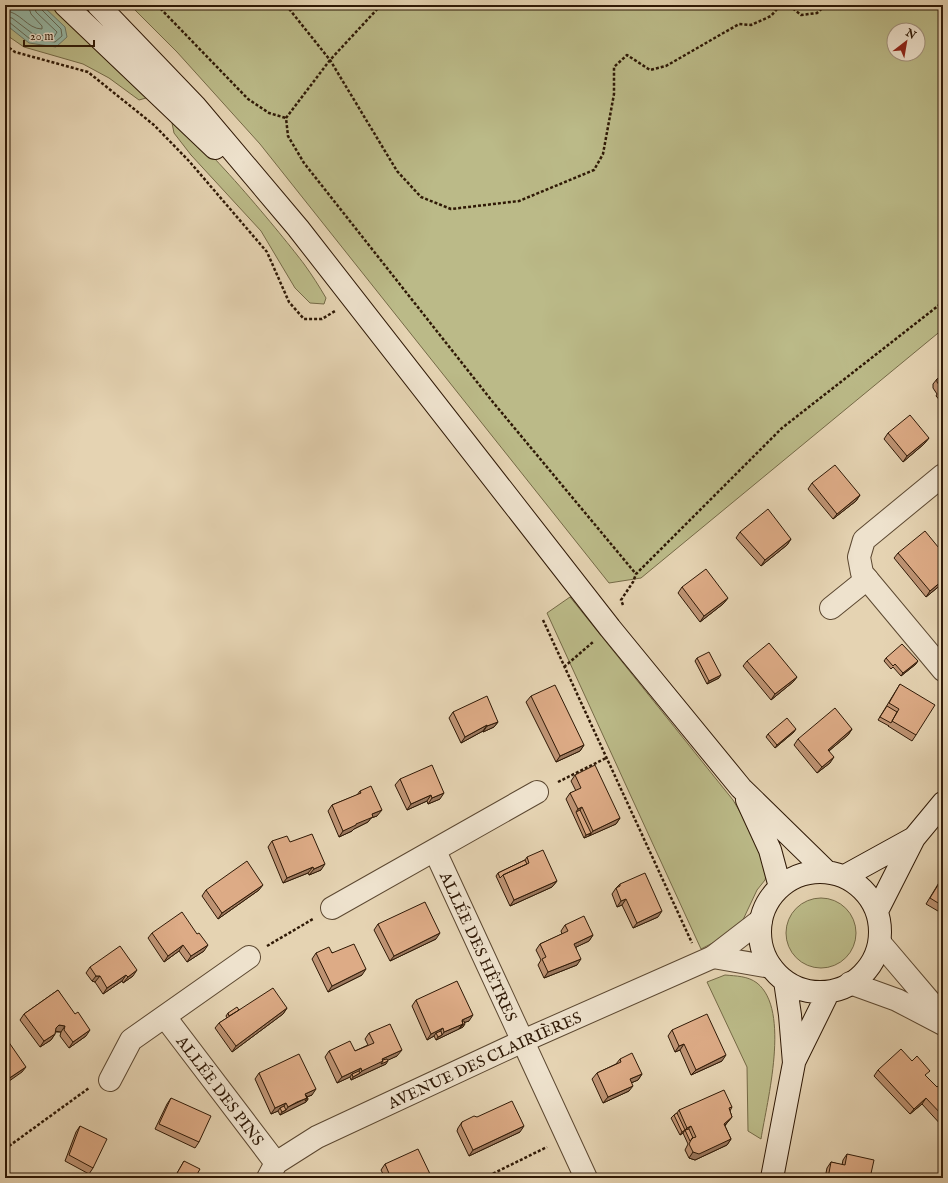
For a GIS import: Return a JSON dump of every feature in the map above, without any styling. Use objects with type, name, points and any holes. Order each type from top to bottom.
[{"type":"main road","points":[[65,5],[298,228]]},
{"type":"main road","points":[[98,5],[195,106],[298,228],[610,628],[741,788],[836,874],[862,888],[874,904],[880,923],[880,943],[873,962],[860,978],[843,988],[828,993],[803,990],[778,974],[703,953]]},
{"type":"main road","points":[[943,475],[864,540],[859,557],[862,573],[943,670]]},
{"type":"main road","points":[[831,608],[867,579]]},
{"type":"main road","points":[[741,788],[770,850],[780,887]]},
{"type":"main road","points":[[332,908],[537,792]]},
{"type":"main road","points":[[877,911],[914,838],[943,803]]},
{"type":"main road","points":[[794,1063],[790,1015],[778,974],[762,949],[760,929],[763,910],[773,893],[788,880],[806,872],[836,874],[914,838]]},
{"type":"main road","name":"ALLÉE DES HÊTRES","points":[[435,851],[586,1178]]},
{"type":"main road","name":"AVENUE DES CLAIRIÈRES","points":[[272,1171],[317,1136],[523,1041],[703,953],[761,920]]},
{"type":"main road","points":[[880,943],[943,1017]]},
{"type":"main road","points":[[114,1073],[131,1040],[249,957]]},
{"type":"main road","points":[[850,983],[897,1000],[943,1024]]},
{"type":"main road","points":[[772,1178],[794,1063],[828,993]]},
{"type":"main road","name":"ALLÉE DES PINS","points":[[164,1017],[272,1171]]},
{"type":"path","points":[[157,5],[248,99],[268,113],[286,118]]},
{"type":"path","points":[[286,5],[330,60],[397,171],[421,197],[451,209],[519,201],[594,170],[603,154],[606,139],[614,94],[614,67],[627,55],[650,70],[655,69],[666,66],[739,24],[751,25],[771,16],[777,9],[790,6],[801,15],[817,13],[826,5]]},
{"type":"path","points":[[381,5],[330,60],[286,118],[288,136],[304,163],[492,401],[636,574]]},
{"type":"path","points":[[5,45],[15,52],[88,72],[154,125],[189,161],[267,252],[289,302],[304,319],[322,319],[353,299]]},
{"type":"path","points":[[624,610],[621,600],[633,582],[636,574],[782,428],[943,302]]},
{"type":"path","points":[[543,620],[606,758],[703,953]]},
{"type":"path","points":[[564,667],[598,638]]},
{"type":"path","points":[[537,792],[606,758]]},
{"type":"path","points":[[249,957],[332,908]]},
{"type":"path","points":[[5,1149],[114,1073]]},
{"type":"path","points":[[484,1178],[567,1137]]},
{"type":"shaded area","points":[[5,5],[57,5],[147,93],[146,98],[139,100],[109,78],[83,64],[24,47],[5,34]]},
{"type":"shaded area","points":[[130,5],[943,5],[943,329],[641,578],[609,583],[260,144],[177,52]]},
{"type":"shaded area","points":[[172,123],[184,130],[200,144],[240,186],[310,272],[326,298],[324,304],[310,303],[295,288],[261,231],[191,155],[174,133]]},
{"type":"shaded area","points":[[570,597],[733,800],[750,829],[768,867],[765,880],[757,890],[741,924],[726,936],[701,949],[547,613]]},
{"type":"shaded area","points":[[814,898],[828,898],[841,904],[850,913],[856,926],[854,946],[846,958],[828,968],[814,968],[801,962],[792,953],[786,940],[786,926],[792,913],[801,904]]},
{"type":"shaded area","points":[[725,975],[746,978],[757,983],[767,996],[773,1013],[775,1034],[774,1057],[761,1139],[748,1131],[747,1067],[707,982]]},
{"type":"water","points":[[5,5],[42,5],[65,27],[67,37],[56,47],[29,43],[5,24]]},
{"type":"building","points":[[943,374],[943,393],[940,390],[942,389],[937,382],[937,379]]},
{"type":"building","points":[[910,415],[929,438],[907,456],[888,433]]},
{"type":"building","points":[[835,465],[860,495],[837,514],[812,483]]},
{"type":"building","points":[[768,509],[791,539],[765,560],[740,532]]},
{"type":"building","points":[[925,531],[943,553],[943,580],[930,591],[898,553]]},
{"type":"building","points":[[706,569],[728,598],[704,616],[682,587]]},
{"type":"building","points":[[769,643],[797,677],[775,694],[747,661]]},
{"type":"building","points":[[902,644],[918,661],[903,673],[895,664],[893,666],[886,658]]},
{"type":"building","points":[[709,652],[721,675],[709,681],[697,658]]},
{"type":"building","points":[[900,684],[935,705],[916,735],[892,721],[899,709],[889,703]]},
{"type":"building","points":[[555,685],[584,745],[560,756],[531,696]]},
{"type":"building","points":[[487,696],[498,722],[487,725],[465,737],[453,712]]},
{"type":"building","points":[[887,706],[897,712],[891,723],[880,717]]},
{"type":"building","points":[[835,708],[852,729],[828,750],[834,757],[822,767],[798,739]]},
{"type":"building","points":[[787,718],[796,729],[777,745],[768,734]]},
{"type":"building","points":[[432,765],[444,793],[432,798],[431,795],[411,804],[400,779]]},
{"type":"building","points":[[595,765],[620,818],[593,831],[582,807],[578,809],[570,793],[581,788],[575,775]]},
{"type":"building","points":[[371,786],[382,810],[372,814],[373,817],[343,831],[332,805],[361,793],[360,791]]},
{"type":"building","points":[[580,810],[591,833],[586,835],[576,812]]},
{"type":"building","points":[[312,834],[325,864],[314,869],[313,867],[287,878],[272,841],[287,836],[290,842]]},
{"type":"building","points":[[543,850],[557,881],[514,900],[503,875],[529,863],[527,857]]},
{"type":"building","points":[[525,860],[527,864],[503,875],[500,878],[498,873]]},
{"type":"building","points":[[247,861],[263,885],[222,913],[206,890]]},
{"type":"building","points":[[645,873],[662,911],[637,923],[626,899],[621,901],[616,888],[620,886],[620,884]]},
{"type":"building","points":[[943,877],[943,906],[930,898]]},
{"type":"building","points":[[425,902],[440,933],[394,956],[378,924]]},
{"type":"building","points":[[182,912],[197,934],[199,933],[208,945],[191,956],[183,945],[168,956],[152,933]]},
{"type":"building","points":[[584,916],[593,935],[574,944],[581,959],[548,972],[542,959],[546,957],[540,944],[568,931],[565,925]]},
{"type":"building","points":[[354,944],[366,969],[332,986],[316,953],[329,947],[332,953]]},
{"type":"building","points":[[120,946],[137,970],[128,977],[126,975],[107,988],[100,976],[96,976],[90,967]]},
{"type":"building","points":[[457,981],[473,1015],[462,1020],[463,1024],[444,1032],[443,1028],[431,1034],[416,1000]]},
{"type":"building","points":[[273,988],[287,1008],[236,1046],[219,1023]]},
{"type":"building","points":[[58,990],[75,1014],[78,1012],[90,1030],[73,1042],[64,1030],[65,1026],[59,1025],[56,1028],[55,1034],[44,1041],[24,1014]]},
{"type":"building","points":[[237,1007],[239,1010],[229,1016],[228,1013]]},
{"type":"building","points":[[707,1014],[726,1055],[696,1070],[684,1044],[679,1046],[672,1030]]},
{"type":"building","points":[[390,1024],[402,1050],[382,1059],[383,1061],[362,1071],[361,1068],[342,1077],[329,1051],[350,1041],[355,1051],[374,1043],[369,1033]]},
{"type":"building","points":[[441,1031],[442,1035],[438,1037],[436,1033]]},
{"type":"building","points":[[8,1041],[26,1067],[5,1081],[5,1043]]},
{"type":"building","points":[[901,1049],[912,1061],[917,1056],[930,1071],[925,1075],[937,1087],[943,1082],[943,1116],[926,1098],[914,1109],[878,1070]]},
{"type":"building","points":[[632,1053],[642,1074],[630,1079],[633,1086],[608,1097],[597,1073],[621,1062],[620,1059]]},
{"type":"building","points":[[299,1054],[316,1089],[305,1094],[307,1098],[288,1107],[286,1103],[275,1108],[259,1073]]},
{"type":"building","points":[[387,1059],[388,1061],[381,1064],[383,1061],[382,1060]]},
{"type":"building","points":[[359,1071],[360,1073],[353,1077],[352,1074]]},
{"type":"building","points":[[724,1090],[732,1107],[729,1108],[732,1117],[724,1124],[731,1139],[699,1154],[693,1152],[689,1144],[692,1138],[696,1137],[691,1126],[687,1128],[679,1110]]},
{"type":"building","points":[[171,1098],[211,1116],[199,1142],[159,1124]]},
{"type":"building","points":[[512,1101],[524,1126],[473,1150],[461,1125],[462,1122]]},
{"type":"building","points":[[284,1106],[286,1110],[282,1112],[280,1108]]},
{"type":"building","points":[[677,1113],[685,1130],[682,1132],[674,1115]]},
{"type":"building","points":[[80,1126],[107,1139],[93,1168],[69,1155]]},
{"type":"building","points":[[689,1129],[693,1138],[690,1141],[685,1130]]},
{"type":"building","points":[[418,1149],[431,1176],[427,1178],[391,1178],[385,1164]]},
{"type":"building","points":[[847,1154],[874,1160],[870,1178],[828,1178],[831,1162],[845,1165]]},
{"type":"building","points":[[184,1161],[200,1169],[195,1178],[173,1178],[176,1175]]}]
